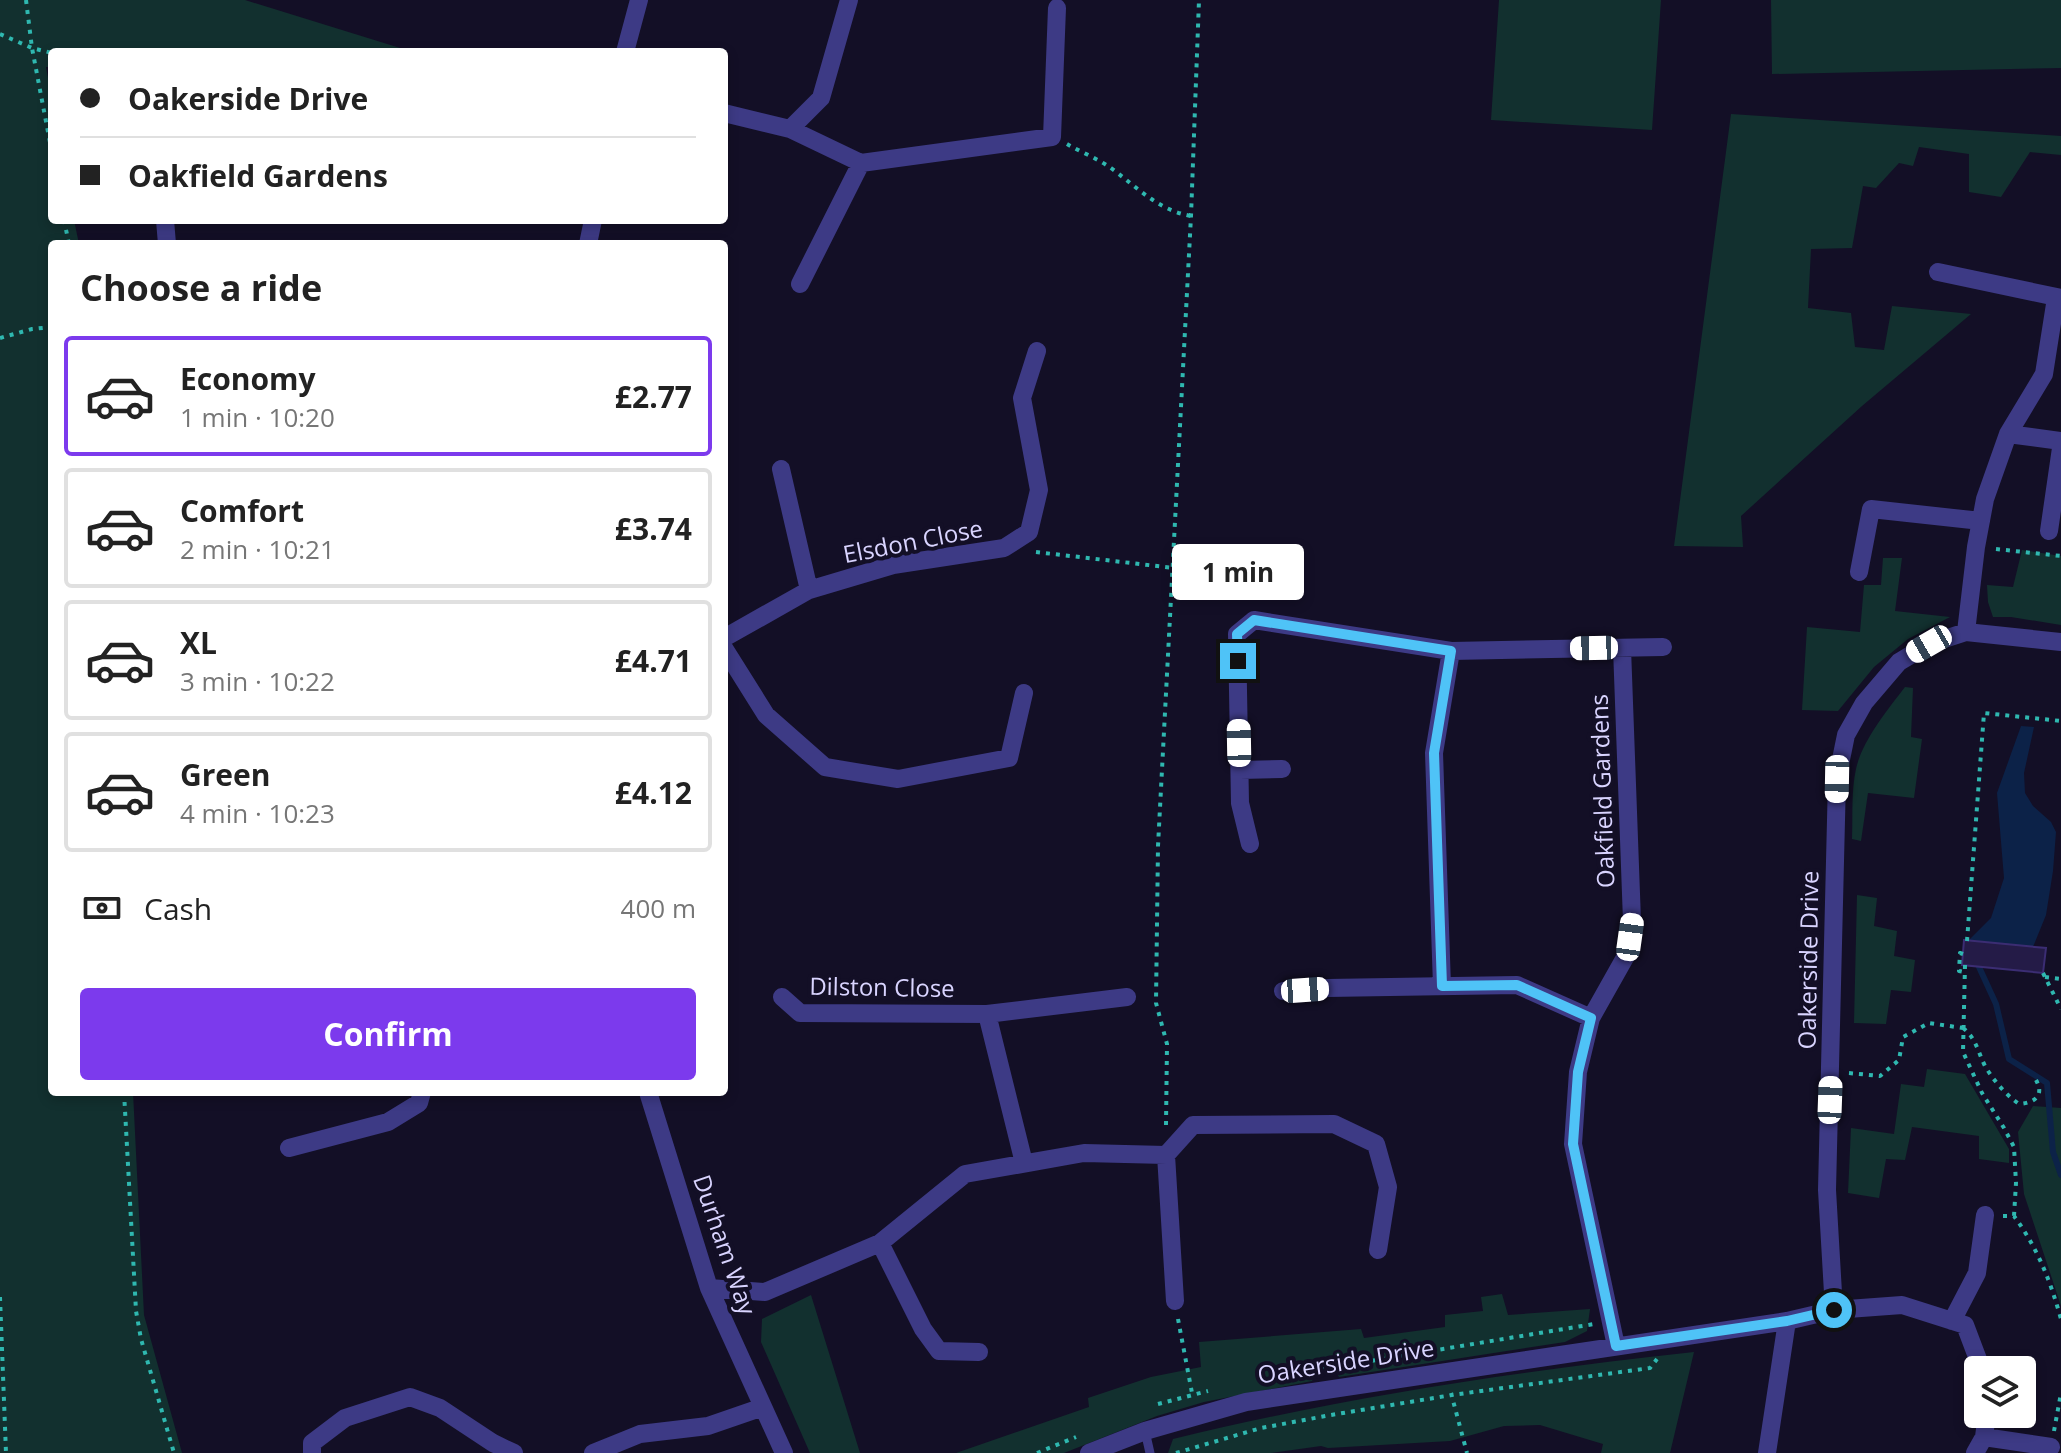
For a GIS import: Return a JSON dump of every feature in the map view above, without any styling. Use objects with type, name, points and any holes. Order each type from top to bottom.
[{"type":"street","points":[[626,48],[639,0]]},
{"type":"street","points":[[790,129],[821,98],[849,0]]},
{"type":"street","points":[[728,114],[790,129],[861,163],[1052,137],[1057,8]]},
{"type":"street","points":[[800,284],[861,163]]},
{"type":"street","points":[[1938,272],[2059,298],[2044,374],[2008,434],[1985,499],[1966,632]]},
{"type":"street","name":"Elsdon Close","points":[[728,636],[809,590],[893,565],[1004,548],[1029,532],[1039,490],[1022,398],[1037,351]]},
{"type":"street","points":[[2008,434],[2061,441]]},
{"type":"street","points":[[2049,531],[2061,448]]},
{"type":"street","points":[[781,469],[809,590]]},
{"type":"street","points":[[1859,572],[1871,509],[1981,521]]},
{"type":"street","points":[[1250,844],[1240,803],[1237,634],[1254,620],[1451,651],[1663,647]]},
{"type":"street","name":"Oakerside Drive","points":[[1089,1453],[1145,1431],[1246,1402],[1787,1321],[1834,1310],[1827,1190],[1837,779],[1846,735],[1864,703],[1899,662],[1929,644],[1966,632],[2061,642]]},
{"type":"street","name":"Oakfield Gardens","points":[[1616,1346],[1573,1144],[1578,1072],[1591,1018],[1627,954],[1632,921],[1622,648]]},
{"type":"street","points":[[1442,986],[1434,753],[1451,651]]},
{"type":"street","points":[[728,654],[766,715],[825,767],[898,779],[1009,758],[1024,693]]},
{"type":"street","points":[[1240,770],[1282,769]]},
{"type":"street","points":[[1283,991],[1517,985],[1591,1018]]},
{"type":"street","name":"Dilston Close","points":[[782,997],[800,1013],[987,1014],[1127,997]]},
{"type":"street","name":"Dilston Close","points":[[987,1014],[1024,1163]]},
{"type":"street","points":[[289,1148],[388,1122],[419,1103],[421,1096]]},
{"type":"street","name":"Durham Way","points":[[649,1096],[709,1288],[784,1453]]},
{"type":"street","points":[[1175,1301],[1166,1155],[1193,1125],[1334,1124],[1376,1144],[1388,1187],[1378,1250]]},
{"type":"street","points":[[709,1288],[765,1292],[880,1243],[965,1174],[1084,1153],[1166,1155]]},
{"type":"street","points":[[1952,1321],[1977,1273],[1985,1215]]},
{"type":"street","points":[[880,1243],[923,1329],[939,1351],[979,1352]]},
{"type":"street","points":[[1834,1310],[1902,1305],[1965,1325],[1977,1356]]},
{"type":"street","points":[[1767,1453],[1787,1321]]},
{"type":"street","points":[[312,1453],[312,1443],[345,1418],[410,1397],[440,1408],[514,1453]]},
{"type":"street","points":[[593,1453],[640,1434],[708,1426],[763,1407]]},
{"type":"street","points":[[1979,1445],[2051,1447]]},
{"type":"lane","points":[[1145,1431],[1150,1453]]},
{"type":"path","points":[[26,0],[48,132]]},
{"type":"path","points":[[1166,1155],[1167,1044],[1156,1003],[1158,846],[1174,568],[1199,0]]},
{"type":"path","points":[[0,34],[48,52]]},
{"type":"path","points":[[1052,137],[1108,166],[1174,213],[1191,216]]},
{"type":"path","points":[[0,338],[48,327]]},
{"type":"path","points":[[1018,540],[1033,552],[1174,568]]},
{"type":"path","points":[[1976,547],[2061,556]]},
{"type":"path","points":[[1967,941],[1984,713],[2061,721]]},
{"type":"path","points":[[1963,954],[1960,953],[1959,971],[1964,968],[1963,1052],[1982,1093],[2014,1147],[2014,1216],[2032,1240],[2061,1319]]},
{"type":"path","points":[[2061,979],[2044,975],[2061,1009]]},
{"type":"path","points":[[1831,1070],[1880,1076],[1899,1060],[1903,1037],[1929,1023],[1964,1028],[1972,1035],[1985,1065],[2004,1093],[2019,1104],[2031,1103],[2038,1096],[2040,1086],[2036,1080]]},
{"type":"path","points":[[124,1096],[136,1311],[141,1339],[174,1453]]},
{"type":"path","points":[[1985,1215],[2014,1216]]},
{"type":"path","points":[[0,1297],[6,1453]]},
{"type":"path","points":[[1175,1301],[1197,1416]]},
{"type":"path","points":[[1176,1453],[1261,1428],[1331,1415],[1650,1368],[1673,1338]]},
{"type":"path","points":[[1446,1371],[1467,1453]]},
{"type":"path","points":[[2051,1447],[2061,1393]]},
{"type":"green space","points":[[0,0],[245,0],[400,48],[48,48],[48,224],[75,224],[78,240],[48,240],[48,1096],[133,1096],[144,1315],[182,1453],[0,1453]]},
{"type":"green space","points":[[1499,0],[1661,0],[1652,130],[1491,120]]},
{"type":"green space","points":[[1771,0],[2061,0],[2061,68],[1772,74]]},
{"type":"green space","points":[[1731,114],[2061,136],[2061,155],[2030,152],[2001,197],[1969,192],[1969,154],[1919,147],[1913,166],[1899,163],[1876,188],[1863,186],[1852,248],[1811,249],[1808,308],[1851,313],[1855,347],[1884,350],[1892,306],[1971,314],[1862,406],[1741,516],[1743,547],[1674,546]]},
{"type":"green space","points":[[2022,550],[2061,556],[2061,625],[1993,617],[1987,585],[2013,587]]},
{"type":"green space","points":[[1883,558],[1902,558],[1895,611],[1950,617],[1908,639],[1874,667],[1838,711],[1802,710],[1807,627],[1860,632],[1864,585],[1881,585]]},
{"type":"green space","points":[[1905,687],[1913,688],[1911,737],[1922,739],[1914,798],[1868,793],[1861,841],[1852,839],[1853,786],[1859,758],[1876,726]]},
{"type":"green space","points":[[1857,895],[1877,898],[1874,926],[1897,931],[1894,956],[1915,960],[1911,992],[1891,990],[1886,1024],[1854,1023]]},
{"type":"green space","points":[[1927,1069],[1965,1074],[2009,1149],[2009,1163],[1979,1159],[1979,1136],[1912,1127],[1905,1160],[1886,1159],[1879,1198],[1848,1193],[1851,1128],[1894,1134],[1901,1084],[1924,1087]]},
{"type":"green space","points":[[2033,1106],[2061,1108],[2061,1306],[2024,1194],[2018,1132]]},
{"type":"green space","points":[[1502,1294],[1508,1315],[1590,1309],[1587,1331],[1565,1342],[1339,1377],[1335,1370],[1316,1373],[1312,1381],[1204,1402],[1157,1416],[1064,1453],[956,1453],[1089,1407],[1088,1398],[1151,1377],[1201,1367],[1199,1342],[1361,1329],[1364,1338],[1445,1327],[1445,1315],[1483,1311],[1481,1297]]},
{"type":"green space","points":[[811,1295],[860,1453],[810,1453],[761,1342],[762,1319]]},
{"type":"green space","points":[[1694,1352],[1670,1453],[1601,1453],[1603,1444],[1540,1425],[1504,1426],[1450,1441],[1321,1446],[1271,1453],[1168,1453],[1173,1439],[1302,1410],[1497,1377]]},
{"type":"water","points":[[2021,726],[2034,727],[2024,773],[2025,793],[2056,832],[2046,915],[2033,947],[1969,940],[1991,918],[2004,878],[1997,793]]},
{"type":"building","points":[[1964,940],[2046,948],[2043,973],[1962,965]]},
{"type":"waterway","points":[[1980,961],[1979,967],[1996,1004],[2009,1059],[2047,1083],[2053,1152],[2061,1175]]},
{"type":"route","points":[[1238,661],[1237,634],[1254,620],[1451,651],[1434,753],[1442,986],[1517,985],[1591,1018],[1578,1072],[1573,1144],[1616,1346],[1787,1321],[1834,1310]]}]
